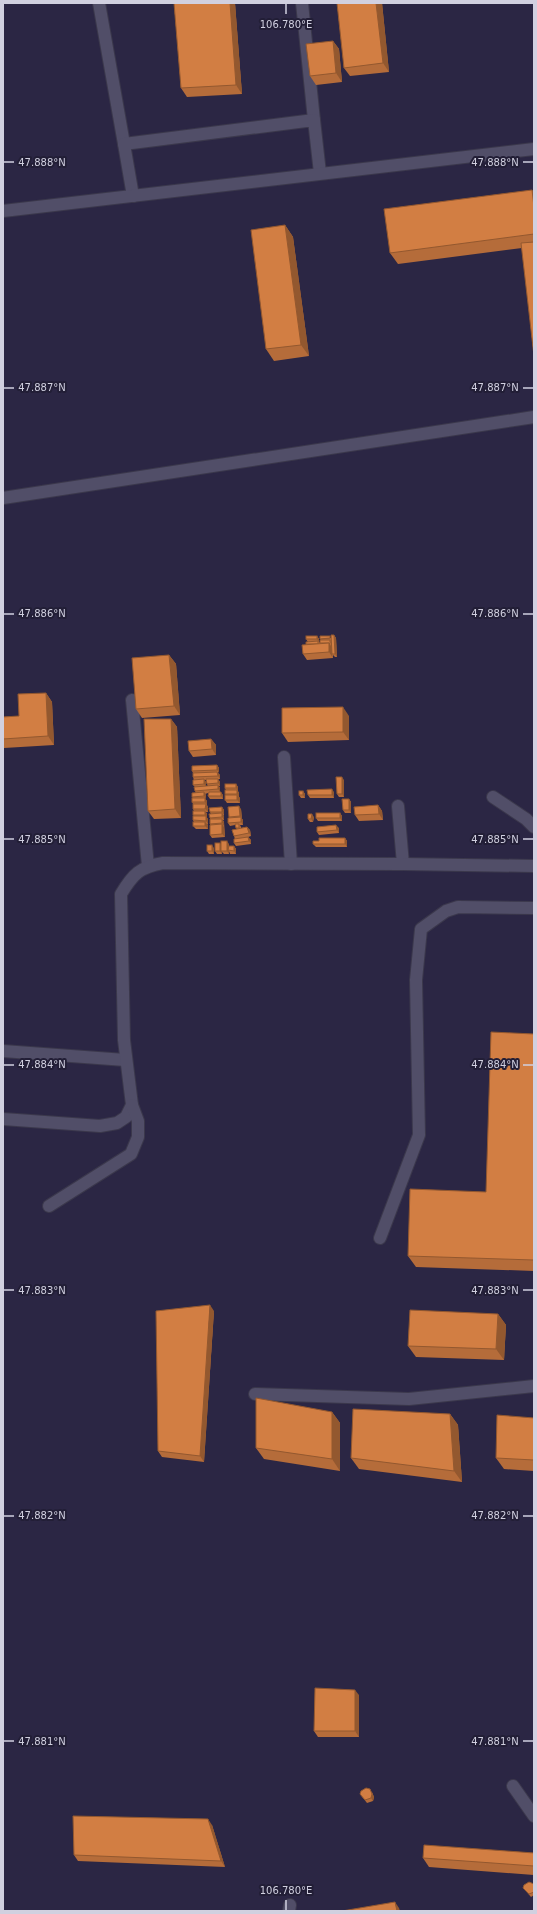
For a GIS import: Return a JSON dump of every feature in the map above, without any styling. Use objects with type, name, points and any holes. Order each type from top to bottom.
[{"type":"lane","points":[[99,3],[133,196]]},
{"type":"lane","points":[[302,3],[320,173]]},
{"type":"lane","points":[[124,144],[314,120]]},
{"type":"lane","points":[[3,211],[534,149]]},
{"type":"lane","points":[[3,498],[534,417]]},
{"type":"lane","points":[[132,700],[148,866]]},
{"type":"lane","points":[[284,757],[291,864]]},
{"type":"lane","points":[[493,797],[526,819],[534,827]]},
{"type":"lane","points":[[398,806],[403,864]]},
{"type":"lane","points":[[49,1206],[131,1154],[138,1137],[138,1121],[132,1105],[131,1090],[125,1060],[121,894],[132,876],[148,866],[163,863],[534,866]]},
{"type":"lane","points":[[380,1238],[419,1135],[416,980],[421,929],[446,911],[458,906],[534,908]]},
{"type":"lane","points":[[3,1051],[125,1060]]},
{"type":"lane","points":[[3,1119],[100,1126],[117,1123],[126,1117],[132,1105]]},
{"type":"lane","points":[[255,1394],[409,1399],[534,1386]]},
{"type":"lane","points":[[513,1786],[534,1816]]},
{"type":"shaded area","points":[[3,3],[534,3],[534,1911],[3,1911]]},
{"type":"building","points":[[174,3],[230,3],[236,85],[181,88]]},
{"type":"building","points":[[337,3],[376,3],[383,63],[344,68]]},
{"type":"building","points":[[333,41],[336,73],[310,76],[306,44]]},
{"type":"building","points":[[532,190],[534,207],[534,234],[390,253],[384,209]]},
{"type":"building","points":[[285,225],[301,345],[266,349],[251,230]]},
{"type":"building","points":[[534,242],[534,356],[521,243]]},
{"type":"building","points":[[331,635],[334,635],[335,654],[332,654]]},
{"type":"building","points":[[306,636],[317,636],[317,639],[306,639]]},
{"type":"building","points":[[320,636],[330,636],[330,638],[320,639]]},
{"type":"building","points":[[320,640],[330,640],[330,643],[320,643]]},
{"type":"building","points":[[318,641],[318,644],[306,644],[306,642]]},
{"type":"building","points":[[329,643],[329,652],[303,654],[302,645]]},
{"type":"building","points":[[169,655],[174,706],[136,709],[132,658]]},
{"type":"building","points":[[46,693],[48,736],[3,739],[3,717],[19,716],[18,694]]},
{"type":"building","points":[[343,707],[343,732],[282,733],[282,708]]},
{"type":"building","points":[[144,719],[171,719],[175,809],[148,811]]},
{"type":"building","points":[[211,739],[212,749],[189,751],[188,741]]},
{"type":"building","points":[[217,765],[217,770],[192,771],[192,766]]},
{"type":"building","points":[[217,772],[218,776],[193,777],[193,773]]},
{"type":"building","points":[[336,777],[342,777],[342,794],[337,794]]},
{"type":"building","points":[[204,779],[204,784],[193,785],[193,780]]},
{"type":"building","points":[[206,779],[218,779],[218,783],[207,784]]},
{"type":"building","points":[[225,784],[236,784],[236,788],[225,788]]},
{"type":"building","points":[[218,785],[218,789],[195,791],[194,787]]},
{"type":"building","points":[[332,789],[332,795],[308,795],[307,790]]},
{"type":"building","points":[[225,790],[237,790],[237,794],[225,794]]},
{"type":"building","points":[[299,791],[303,791],[303,795],[299,795]]},
{"type":"building","points":[[204,792],[204,796],[192,797],[192,793]]},
{"type":"building","points":[[209,792],[221,792],[221,796],[208,796]]},
{"type":"building","points":[[225,795],[237,795],[237,800],[225,800]]},
{"type":"building","points":[[192,798],[205,798],[205,802],[192,802]]},
{"type":"building","points":[[342,799],[349,799],[349,810],[343,810]]},
{"type":"building","points":[[193,804],[206,804],[205,809],[193,809]]},
{"type":"building","points":[[378,805],[379,814],[355,815],[354,807]]},
{"type":"building","points":[[239,806],[240,816],[229,817],[228,807]]},
{"type":"building","points":[[222,807],[222,812],[210,812],[209,808]]},
{"type":"building","points":[[193,811],[205,811],[205,815],[193,815]]},
{"type":"building","points":[[222,813],[222,817],[210,818],[209,814]]},
{"type":"building","points":[[316,813],[340,813],[340,818],[316,818]]},
{"type":"building","points":[[308,814],[312,814],[311,819],[308,819]]},
{"type":"building","points":[[193,816],[206,816],[206,821],[193,820]]},
{"type":"building","points":[[241,817],[241,822],[228,823],[228,818]]},
{"type":"building","points":[[210,819],[222,819],[222,823],[210,824]]},
{"type":"building","points":[[193,822],[205,822],[205,826],[193,826]]},
{"type":"building","points":[[222,824],[222,834],[210,835],[210,825]]},
{"type":"building","points":[[235,824],[239,824],[239,828],[236,828]]},
{"type":"building","points":[[336,825],[337,830],[317,832],[317,827]]},
{"type":"building","points":[[247,827],[249,833],[234,836],[232,830]]},
{"type":"building","points":[[248,837],[249,841],[234,843],[234,839]]},
{"type":"building","points":[[319,838],[345,838],[345,844],[313,844],[313,841],[319,841]]},
{"type":"building","points":[[221,841],[227,841],[227,851],[221,851]]},
{"type":"building","points":[[215,843],[220,843],[220,851],[215,851]]},
{"type":"building","points":[[207,845],[212,845],[212,851],[207,851]]},
{"type":"building","points":[[229,846],[234,846],[234,851],[228,850]]},
{"type":"building","points":[[491,1032],[534,1034],[534,1260],[408,1256],[410,1189],[486,1192]]},
{"type":"building","points":[[210,1305],[200,1456],[158,1451],[156,1311]]},
{"type":"building","points":[[410,1310],[498,1314],[496,1349],[408,1346]]},
{"type":"building","points":[[256,1398],[332,1412],[332,1459],[256,1448]]},
{"type":"building","points":[[353,1409],[450,1414],[454,1471],[351,1458]]},
{"type":"building","points":[[497,1415],[534,1418],[534,1460],[496,1458]]},
{"type":"building","points":[[315,1688],[355,1690],[355,1731],[314,1731]]},
{"type":"building","points":[[366,1788],[370,1789],[372,1794],[371,1798],[365,1800],[360,1794],[361,1791]]},
{"type":"building","points":[[73,1816],[208,1819],[221,1861],[74,1855]]},
{"type":"building","points":[[424,1845],[534,1853],[534,1866],[423,1858]]},
{"type":"building","points":[[529,1882],[534,1884],[534,1892],[529,1894],[523,1888],[524,1885]]},
{"type":"building","points":[[395,1902],[397,1911],[342,1911]]}]
